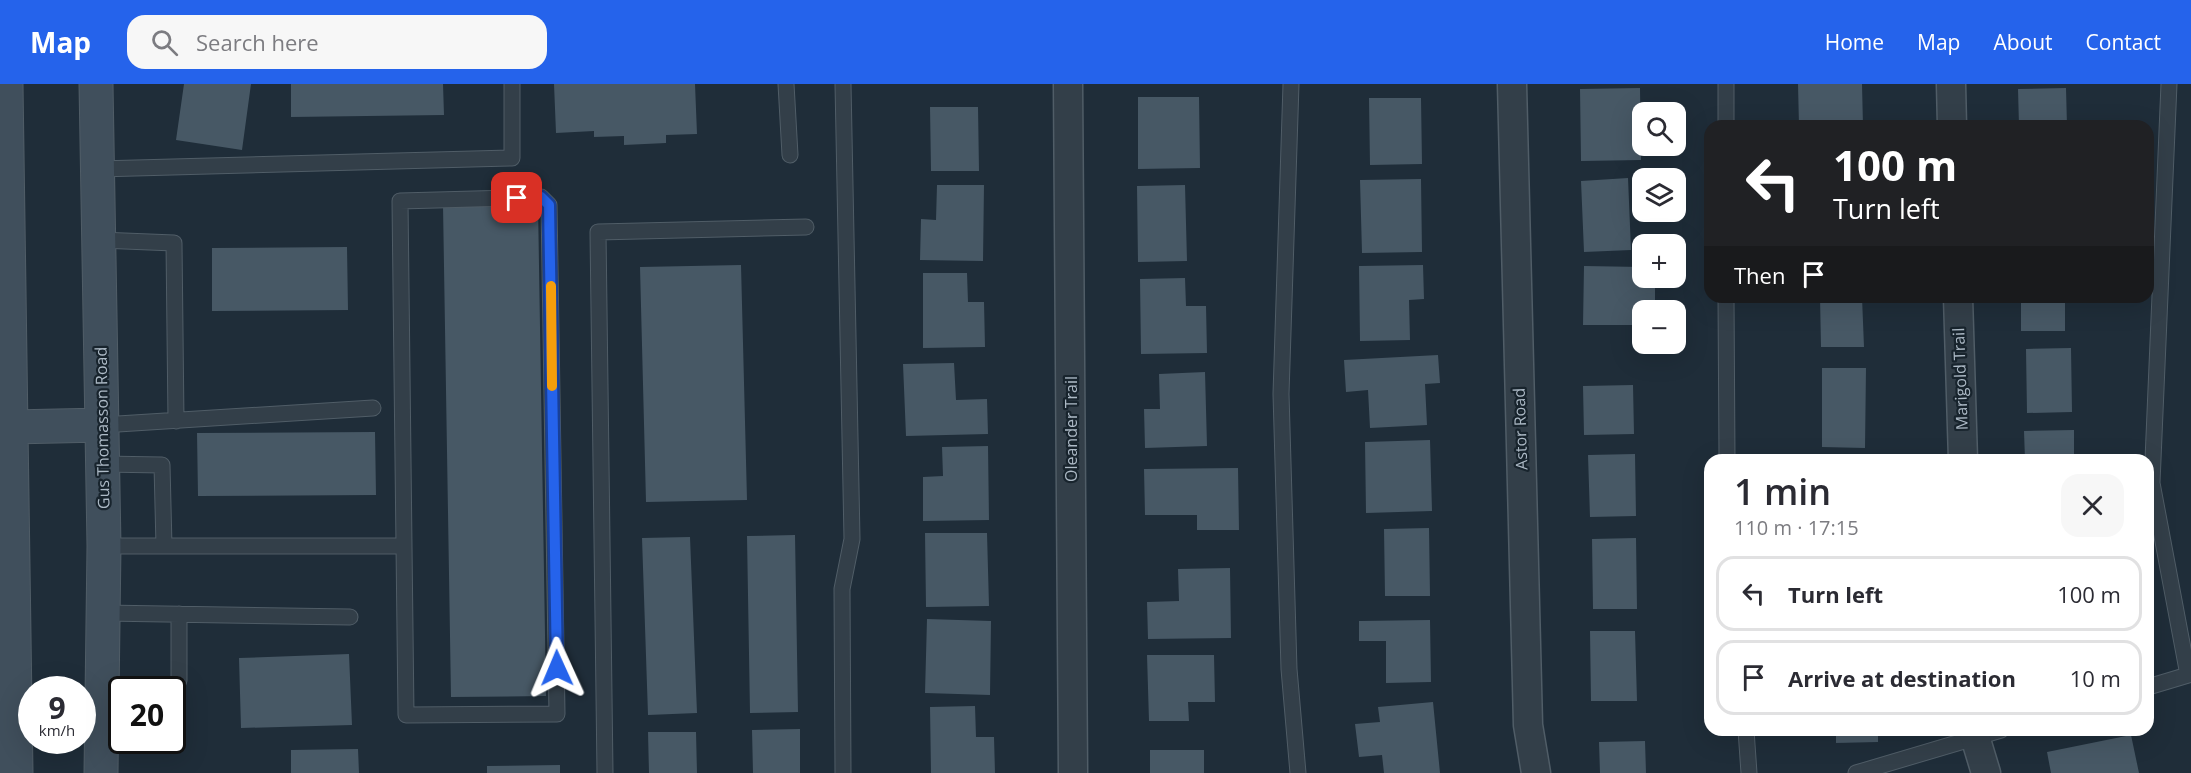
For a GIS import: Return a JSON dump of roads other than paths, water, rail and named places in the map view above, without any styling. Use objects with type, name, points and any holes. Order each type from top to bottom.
[{"type":"main road","points":[[6,84],[8,416],[16,773]]},
{"type":"main road","name":"Gus Thomasson Road","points":[[96,84],[104,613],[108,676]]},
{"type":"main road","points":[[8,416],[102,425]]},
{"type":"main road","name":"Gus Thomasson Road","points":[[101,773],[108,744]]},
{"type":"street","name":"Oleander Trail","points":[[1068,84],[1073,773]]},
{"type":"street","name":"Astor Road","points":[[1512,84],[1528,725],[1536,773]]},
{"type":"street","points":[[1951,84],[1952,120]]},
{"type":"street","name":"Marigold Trail","points":[[1958,303],[1963,454]]},
{"type":"street","points":[[1983,736],[1986,773]]},
{"type":"lane","points":[[98,169],[512,158],[512,84]]},
{"type":"lane","points":[[786,84],[790,155]]},
{"type":"lane","points":[[843,84],[852,539],[842,589],[843,773]]},
{"type":"lane","points":[[1291,84],[1281,394],[1289,669],[1299,773]]},
{"type":"lane","points":[[1726,84],[1726,120]]},
{"type":"lane","points":[[2153,454],[2169,84]]},
{"type":"lane","points":[[541,197],[549,205],[558,714],[406,715],[404,546],[400,201],[541,197]]},
{"type":"lane","points":[[605,773],[598,232],[806,227]]},
{"type":"lane","points":[[100,240],[174,243],[176,421]]},
{"type":"lane","points":[[1726,303],[1727,454]]},
{"type":"lane","points":[[102,425],[373,408]]},
{"type":"lane","points":[[103,464],[162,465],[164,546]]},
{"type":"lane","points":[[2154,493],[2190,675],[2154,685]]},
{"type":"lane","points":[[104,546],[404,546]]},
{"type":"lane","points":[[104,613],[350,617]]},
{"type":"lane","points":[[179,614],[179,676]]},
{"type":"lane","points":[[1746,736],[1749,773]]},
{"type":"lane","points":[[1856,773],[1973,736]]}]
